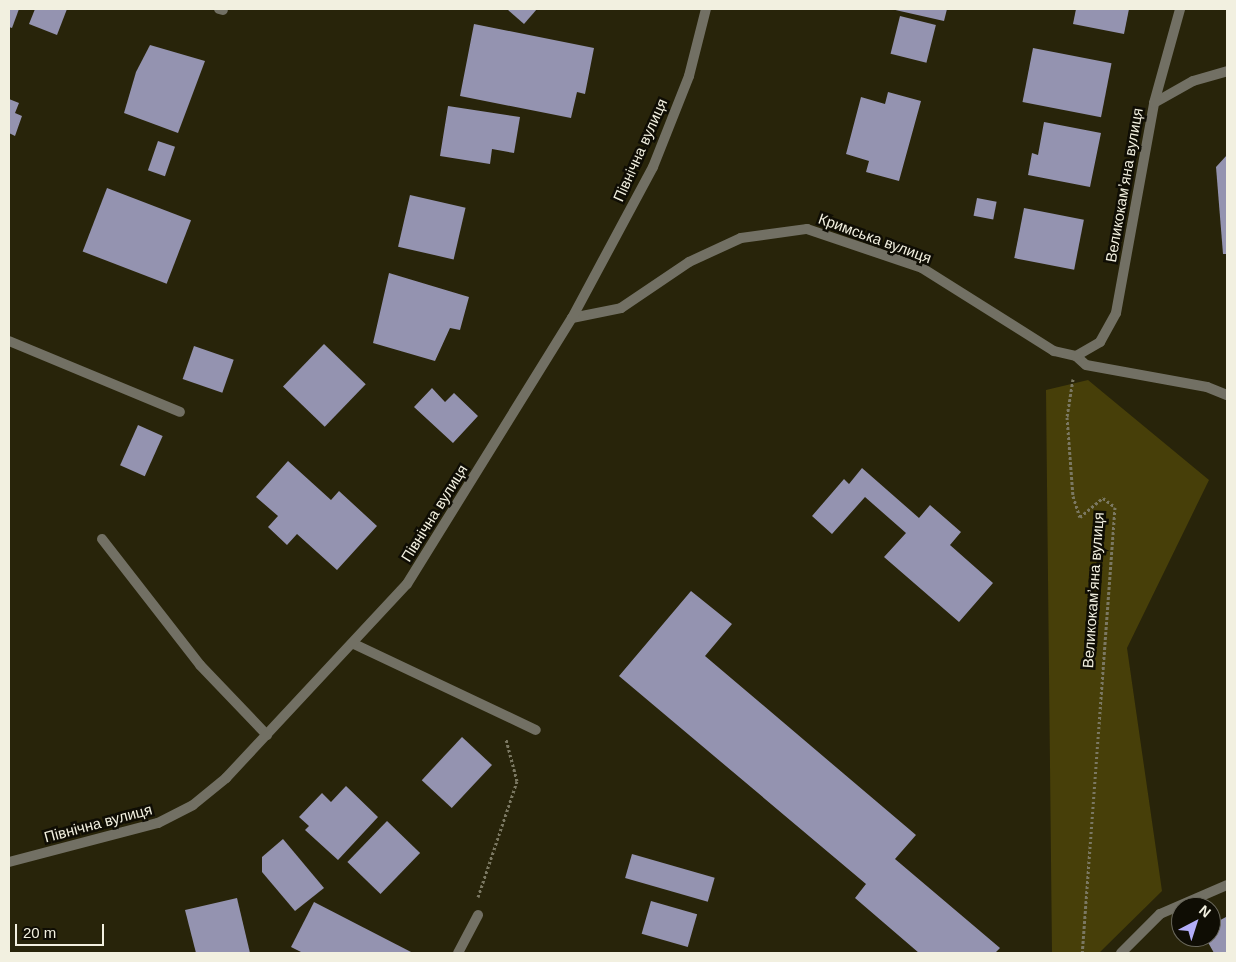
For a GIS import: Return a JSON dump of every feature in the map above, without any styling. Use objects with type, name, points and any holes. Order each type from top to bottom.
[{"type":"street","name":"Північна вулиця","points":[[9,862],[158,824],[193,805],[267,735],[354,644],[406,584],[572,318],[653,167],[689,76],[706,9]]},
{"type":"street","name":"Великокамʼяна вулиця","points":[[1076,356],[1100,342],[1116,313],[1154,103],[1180,9]]},
{"type":"street","points":[[1154,103],[1193,81],[1227,71]]},
{"type":"street","name":"Кримська вулиця","points":[[572,318],[621,308],[688,262],[742,238],[806,229],[922,268],[1054,352],[1076,356],[1086,366],[1207,387],[1227,395]]},
{"type":"street","points":[[9,341],[180,412]]},
{"type":"street","points":[[102,539],[200,665],[267,735]]},
{"type":"street","points":[[354,644],[536,730]]},
{"type":"street","points":[[1121,953],[1160,914],[1227,885]]},
{"type":"street","points":[[458,953],[478,915]]},
{"type":"path","name":"Великокамʼяна вулиця","points":[[1076,356],[1067,417],[1072,496],[1080,517],[1103,498],[1115,507],[1082,953]]},
{"type":"path","points":[[478,915],[478,888],[517,781],[499,712]]},
{"type":"shaded area","points":[[1088,380],[1209,480],[1127,648],[1162,891],[1099,953],[1052,953],[1046,390]]},
{"type":"building","points":[[9,9],[19,9],[12,28],[9,27]]},
{"type":"building","points":[[35,9],[67,9],[57,35],[29,24]]},
{"type":"building","points":[[507,9],[537,9],[524,24]]},
{"type":"building","points":[[891,9],[947,9],[944,21]]},
{"type":"building","points":[[1076,9],[1129,9],[1124,34],[1073,24]]},
{"type":"building","points":[[900,16],[936,25],[926,63],[891,54]]},
{"type":"building","points":[[474,24],[594,48],[585,94],[577,92],[571,118],[460,96]]},
{"type":"building","points":[[150,45],[205,61],[178,133],[124,113],[136,72]]},
{"type":"building","points":[[1033,48],[1112,63],[1101,117],[1023,102]]},
{"type":"building","points":[[888,92],[921,101],[899,181],[866,172],[869,161],[846,154],[861,97],[885,104]]},
{"type":"building","points":[[9,99],[19,103],[15,113],[22,116],[15,136],[9,133]]},
{"type":"building","points":[[448,106],[520,117],[514,153],[492,149],[490,164],[440,156]]},
{"type":"building","points":[[1044,122],[1101,133],[1090,187],[1028,175],[1032,153],[1038,155]]},
{"type":"building","points":[[158,141],[175,147],[165,176],[148,170]]},
{"type":"building","points":[[1227,155],[1227,254],[1223,254],[1216,167]]},
{"type":"building","points":[[107,188],[191,220],[167,284],[83,251]]},
{"type":"building","points":[[410,195],[466,208],[454,259],[398,247]]},
{"type":"building","points":[[977,198],[997,202],[993,219],[974,216]]},
{"type":"building","points":[[1024,208],[1084,220],[1074,270],[1014,258]]},
{"type":"building","points":[[389,273],[469,297],[460,330],[450,328],[435,361],[373,343]]},
{"type":"building","points":[[324,344],[366,384],[325,427],[283,386]]},
{"type":"building","points":[[194,346],[234,360],[222,393],[183,379]]},
{"type":"building","points":[[432,388],[445,402],[454,393],[478,416],[453,443],[414,407]]},
{"type":"building","points":[[138,425],[163,436],[145,476],[120,465]]},
{"type":"building","points":[[288,461],[331,500],[339,491],[377,526],[337,570],[297,534],[287,545],[268,527],[278,516],[256,497]]},
{"type":"building","points":[[862,468],[919,518],[930,505],[961,532],[950,545],[993,583],[959,622],[884,557],[906,533],[865,497],[832,534],[812,516],[844,479],[849,484]]},
{"type":"building","points":[[691,591],[732,624],[705,656],[916,835],[895,859],[1000,948],[995,953],[919,953],[855,898],[866,884],[619,676]]},
{"type":"building","points":[[462,737],[492,765],[452,808],[422,780]]},
{"type":"building","points":[[346,786],[378,817],[338,860],[305,830],[309,826],[299,817],[322,793],[331,802]]},
{"type":"building","points":[[387,821],[420,853],[380,894],[347,862]]},
{"type":"building","points":[[283,839],[324,888],[295,911],[262,872],[262,857]]},
{"type":"building","points":[[632,854],[715,878],[708,902],[625,878]]},
{"type":"building","points":[[237,898],[250,953],[196,953],[185,910]]},
{"type":"building","points":[[651,901],[697,914],[688,947],[642,934]]},
{"type":"building","points":[[314,902],[413,953],[303,953],[291,947]]},
{"type":"building","points":[[1226,917],[1227,953],[1214,953],[1211,947],[1221,947],[1221,920]]}]
